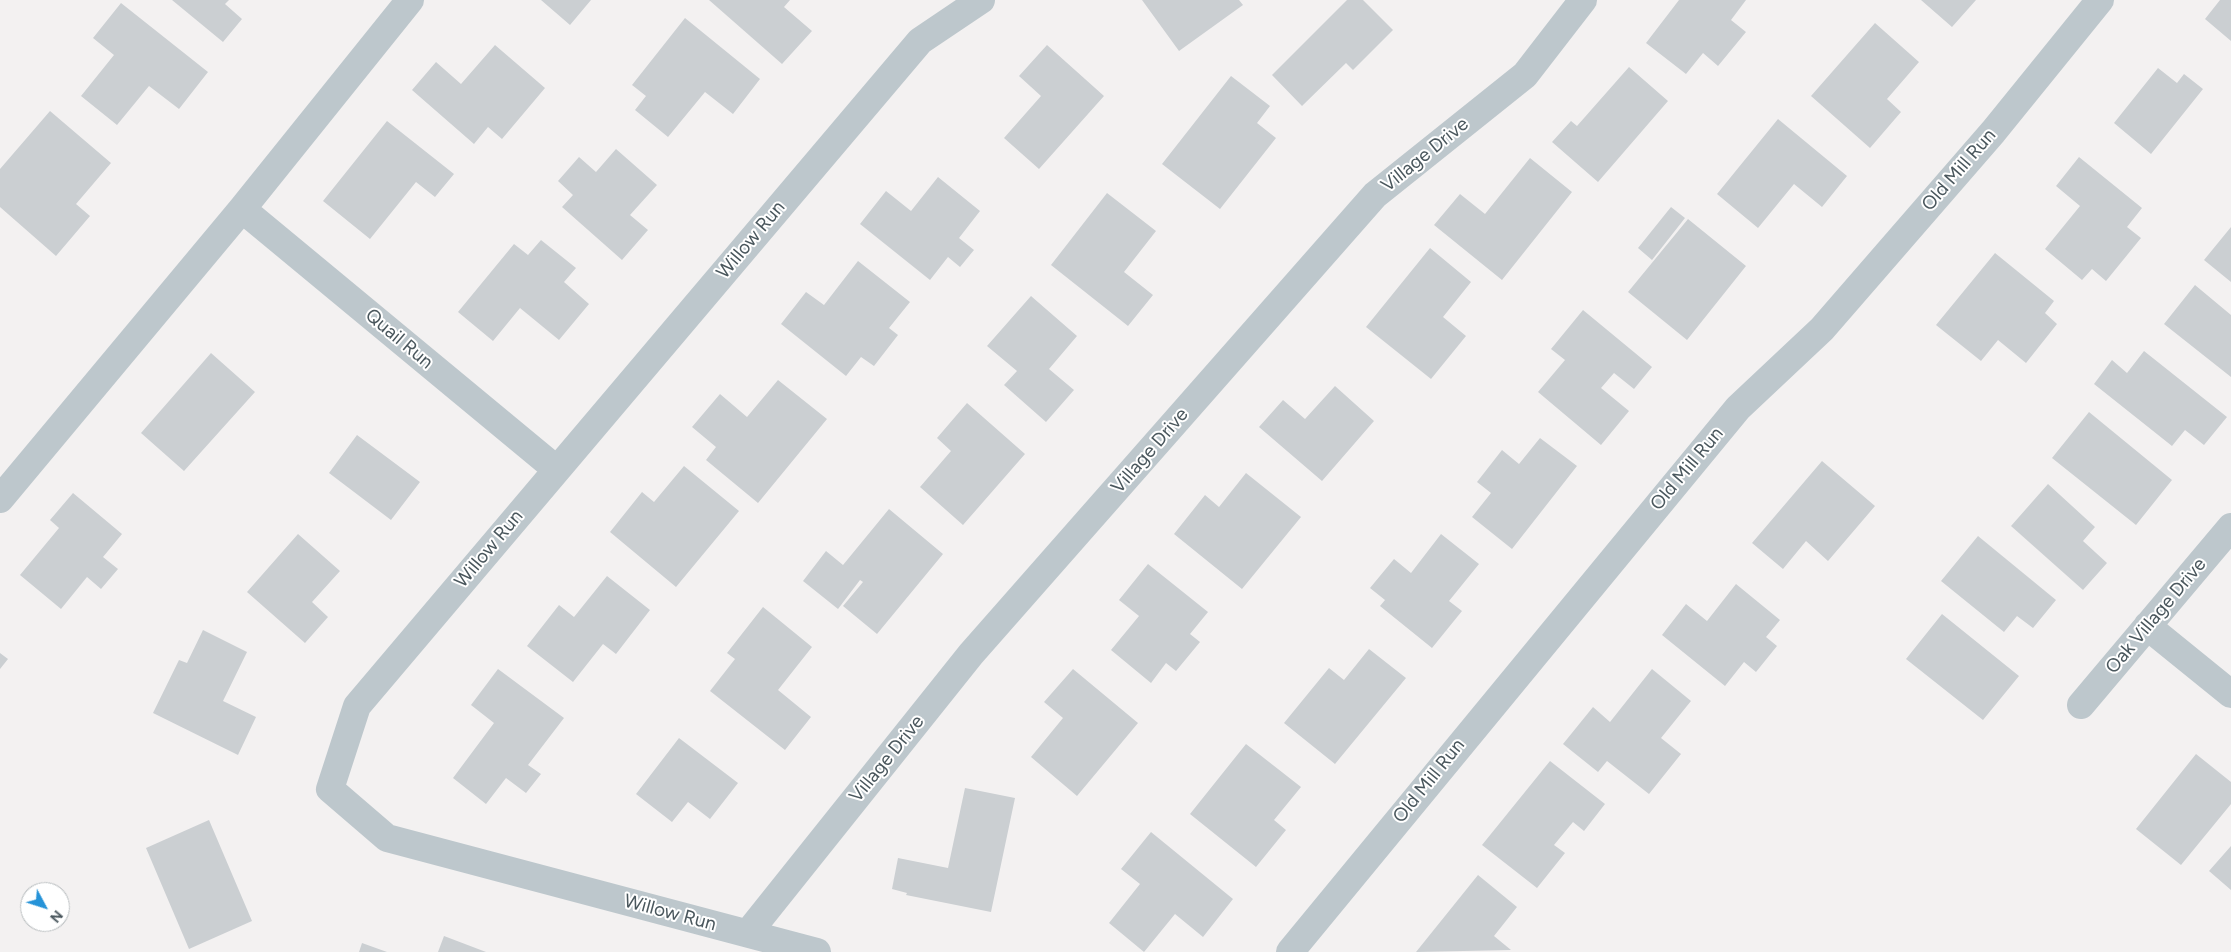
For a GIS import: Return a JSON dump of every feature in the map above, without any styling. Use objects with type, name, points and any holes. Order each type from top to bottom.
[{"type":"street","points":[[0,500],[242,209],[410,0]]},
{"type":"street","name":"Willow Run","points":[[748,933],[387,838],[330,789],[357,706],[920,41],[981,0]]},
{"type":"street","name":"Village Drive","points":[[748,933],[971,654],[1375,196],[1525,75],[1583,0]]},
{"type":"street","name":"Old Mill Run","points":[[1290,952],[1738,408],[1822,329],[1992,132],[2100,0]]},
{"type":"street","name":"Quail Run","points":[[242,209],[556,469]]},
{"type":"street","name":"Oak Village Drive","points":[[2081,705],[2231,527]]},
{"type":"street","points":[[2147,626],[2231,694]]},
{"type":"street","points":[[748,933],[817,952]]},
{"type":"building","points":[[172,0],[229,0],[225,4],[242,19],[223,42]]},
{"type":"building","points":[[541,0],[591,0],[570,25]]},
{"type":"building","points":[[709,0],[790,0],[784,7],[812,31],[782,64]]},
{"type":"building","points":[[1142,0],[1239,0],[1243,5],[1179,51]]},
{"type":"building","points":[[1347,0],[1363,0],[1393,30],[1353,70],[1346,63],[1302,106],[1272,75]]},
{"type":"building","points":[[1679,0],[1746,0],[1731,20],[1746,32],[1718,66],[1703,53],[1686,74],[1646,43]]},
{"type":"building","points":[[1921,0],[1976,0],[1952,27]]},
{"type":"building","points":[[2220,0],[2231,0],[2231,41],[2205,19]]},
{"type":"building","points":[[121,3],[208,72],[179,109],[149,86],[117,125],[81,96],[114,55],[93,38]]},
{"type":"building","points":[[685,18],[760,79],[733,114],[705,92],[668,137],[635,110],[646,96],[632,85]]},
{"type":"building","points":[[1875,23],[1919,62],[1887,99],[1901,112],[1870,148],[1811,96]]},
{"type":"building","points":[[495,45],[545,88],[502,139],[488,127],[474,144],[412,90],[436,62],[461,84]]},
{"type":"building","points":[[1047,45],[1104,96],[1039,169],[1004,138],[1041,96],[1019,76]]},
{"type":"building","points":[[1629,67],[1668,101],[1598,182],[1552,142],[1571,121],[1577,126]]},
{"type":"building","points":[[2158,68],[2177,83],[2184,74],[2203,89],[2151,154],[2114,123]]},
{"type":"building","points":[[1231,76],[1270,106],[1257,123],[1276,138],[1220,209],[1162,164]]},
{"type":"building","points":[[50,111],[111,163],[76,204],[90,216],[56,256],[0,207],[0,169]]},
{"type":"building","points":[[1778,119],[1847,176],[1822,207],[1794,184],[1758,228],[1717,194]]},
{"type":"building","points":[[387,121],[454,174],[435,197],[416,182],[370,239],[323,201]]},
{"type":"building","points":[[616,149],[657,185],[630,215],[648,230],[622,260],[562,207],[573,195],[558,181],[579,157],[596,172]]},
{"type":"building","points":[[2079,157],[2142,208],[2127,227],[2141,238],[2106,281],[2092,269],[2082,280],[2045,249],[2080,206],[2056,186]]},
{"type":"building","points":[[1530,158],[1572,192],[1502,280],[1434,225],[1460,194],[1485,214]]},
{"type":"building","points":[[938,177],[980,211],[959,238],[974,250],[960,267],[948,257],[930,280],[860,224],[886,191],[911,211]]},
{"type":"building","points":[[1107,193],[1156,231],[1124,272],[1153,295],[1128,326],[1051,265]]},
{"type":"building","points":[[1671,207],[1685,218],[1652,260],[1638,248]]},
{"type":"building","points":[[1688,219],[1746,266],[1687,340],[1628,292]]},
{"type":"building","points":[[2231,227],[2231,282],[2204,260]]},
{"type":"building","points":[[541,240],[576,268],[564,282],[589,304],[559,340],[520,308],[493,341],[458,312],[514,244],[528,255]]},
{"type":"building","points":[[1430,248],[1471,282],[1443,317],[1466,336],[1431,379],[1366,327]]},
{"type":"building","points":[[1995,253],[2054,301],[2045,313],[2057,324],[2026,363],[1998,340],[1981,361],[1936,325]]},
{"type":"building","points":[[858,261],[910,302],[889,328],[898,335],[874,366],[861,357],[846,376],[781,324],[806,292],[824,305]]},
{"type":"building","points":[[2195,285],[2231,315],[2231,377],[2164,324]]},
{"type":"building","points":[[1031,296],[1077,336],[1049,369],[1074,390],[1046,422],[1004,385],[1017,371],[987,346]]},
{"type":"building","points":[[1583,310],[1652,367],[1634,389],[1614,373],[1601,388],[1629,411],[1601,445],[1538,392],[1565,360],[1551,349]]},
{"type":"building","points":[[2144,351],[2227,417],[2204,445],[2185,430],[2172,446],[2094,384],[2112,360],[2127,373]]},
{"type":"building","points":[[211,353],[255,392],[184,471],[141,433]]},
{"type":"building","points":[[778,380],[827,419],[758,503],[706,460],[716,447],[692,427],[720,394],[747,417]]},
{"type":"building","points":[[1335,386],[1374,421],[1322,481],[1259,427],[1283,400],[1305,419]]},
{"type":"building","points":[[967,403],[1025,454],[963,525],[920,487],[951,451],[937,438]]},
{"type":"building","points":[[2089,412],[2172,480],[2136,525],[2052,458]]},
{"type":"building","points":[[357,435],[420,482],[391,520],[329,473]]},
{"type":"building","points":[[1540,438],[1577,466],[1512,549],[1472,517],[1491,493],[1477,482],[1502,450],[1519,464]]},
{"type":"building","points":[[1822,461],[1875,506],[1828,561],[1806,541],[1783,569],[1752,543]]},
{"type":"building","points":[[684,466],[739,511],[676,587],[610,532],[642,492],[654,502]]},
{"type":"building","points":[[1246,473],[1301,517],[1242,589],[1174,534],[1205,495],[1219,507]]},
{"type":"building","points":[[2048,484],[2095,527],[2083,541],[2107,563],[2083,590],[2011,526]]},
{"type":"building","points":[[73,493],[122,534],[103,557],[118,569],[101,589],[87,577],[61,609],[20,575],[59,528],[50,520]]},
{"type":"building","points":[[889,509],[943,554],[877,634],[843,606],[863,582],[860,580],[838,609],[803,581],[826,551],[843,565]]},
{"type":"building","points":[[298,534],[340,571],[312,602],[328,617],[305,643],[247,592]]},
{"type":"building","points":[[1441,534],[1479,564],[1449,601],[1462,611],[1432,648],[1380,606],[1385,600],[1370,588],[1394,559],[1411,573]]},
{"type":"building","points":[[1978,536],[2056,600],[2033,628],[2017,616],[2004,632],[1941,581]]},
{"type":"building","points":[[1148,564],[1208,612],[1190,634],[1200,642],[1176,671],[1166,663],[1151,683],[1111,650],[1139,616],[1119,600]]},
{"type":"building","points":[[607,576],[650,610],[616,654],[603,644],[573,682],[527,646],[559,605],[574,617]]},
{"type":"building","points":[[1736,584],[1780,620],[1766,637],[1777,646],[1756,672],[1744,662],[1725,686],[1662,635],[1686,604],[1707,621]]},
{"type":"building","points":[[763,607],[812,647],[778,690],[811,717],[785,750],[710,691],[735,659],[727,653]]},
{"type":"building","points":[[1942,614],[2019,676],[1983,720],[1906,659]]},
{"type":"building","points":[[203,630],[247,652],[223,701],[256,717],[238,755],[153,713],[179,660],[187,663]]},
{"type":"building","points":[[1369,649],[1406,678],[1335,764],[1284,723],[1329,668],[1344,680]]},
{"type":"building","points":[[0,653],[8,659],[0,669]]},
{"type":"building","points":[[498,669],[564,718],[528,765],[541,774],[526,793],[506,778],[486,804],[453,778],[494,723],[471,705]]},
{"type":"building","points":[[1073,669],[1138,723],[1077,796],[1031,757],[1063,718],[1044,702]]},
{"type":"building","points":[[1652,669],[1691,701],[1661,738],[1681,754],[1649,794],[1607,761],[1598,772],[1563,744],[1593,707],[1610,722]]},
{"type":"building","points":[[679,738],[738,783],[710,819],[688,802],[672,822],[636,794]]},
{"type":"building","points":[[1246,744],[1301,787],[1274,820],[1286,830],[1256,867],[1190,814]]},
{"type":"building","points":[[2196,754],[2231,782],[2231,804],[2181,865],[2136,829]]},
{"type":"building","points":[[1550,761],[1605,804],[1584,831],[1573,822],[1554,845],[1565,853],[1537,888],[1482,845]]},
{"type":"building","points":[[965,788],[1015,798],[991,912],[906,895],[907,893],[892,889],[898,858],[948,868]]},
{"type":"building","points":[[209,820],[252,921],[189,949],[146,848]]},
{"type":"building","points":[[1151,832],[1233,899],[1203,937],[1175,914],[1144,952],[1109,923],[1140,884],[1121,869]]},
{"type":"building","points":[[2231,846],[2231,890],[2209,871]]},
{"type":"building","points":[[1478,875],[1517,907],[1494,936],[1511,950],[1416,952]]},
{"type":"building","points":[[444,936],[486,952],[438,952]]},
{"type":"building","points":[[362,943],[387,952],[359,952]]}]
